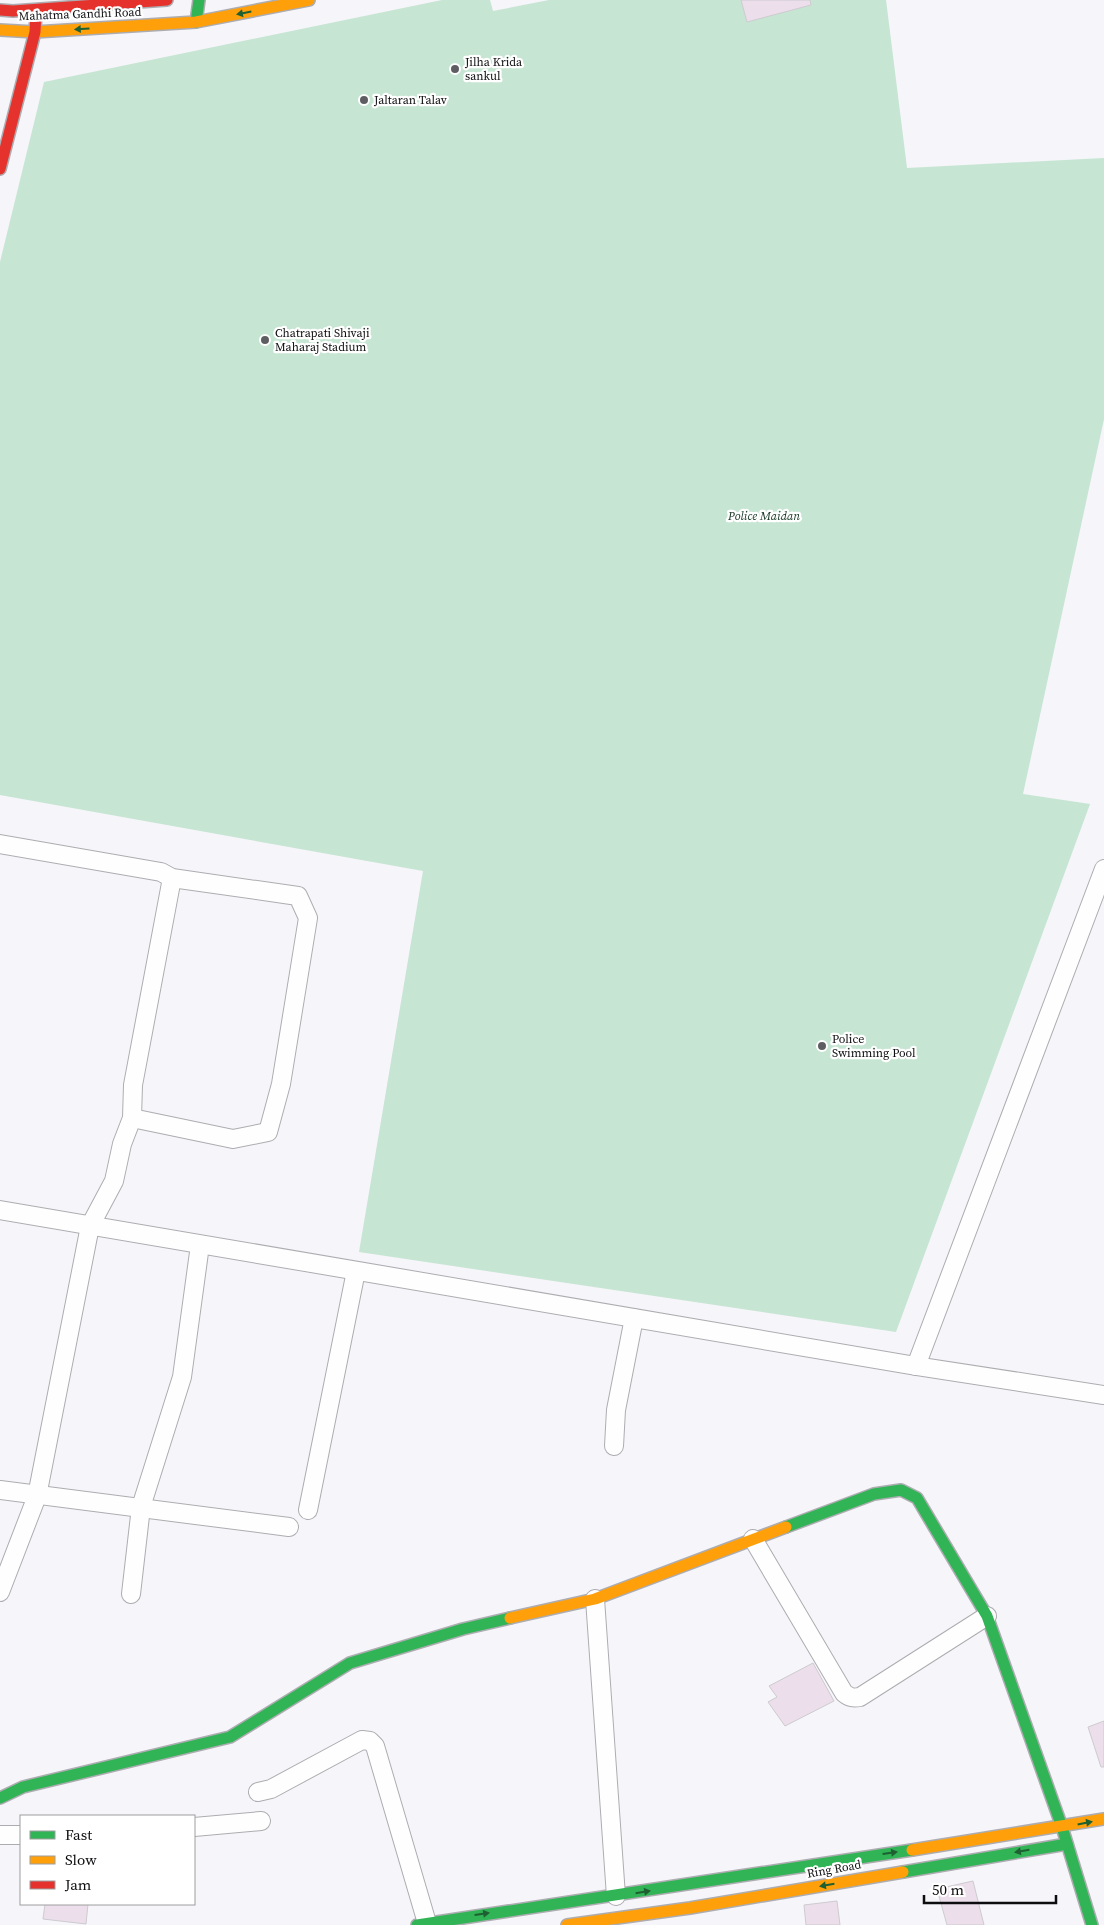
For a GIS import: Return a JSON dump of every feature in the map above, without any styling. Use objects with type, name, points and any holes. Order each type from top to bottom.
[{"type":"main road","points":[[0,10],[167,0]]},
{"type":"main road","points":[[196,22],[199,0]]},
{"type":"main road","name":"Mahatma Gandhi Road","points":[[0,30],[35,32],[196,22],[309,0]]},
{"type":"main road","points":[[0,169],[35,32],[36,9]]},
{"type":"main road","points":[[0,1798],[22,1787],[230,1737],[350,1662],[463,1629],[595,1599],[874,1494],[901,1490],[917,1498],[987,1616],[1062,1827],[1071,1843],[1092,1925]]},
{"type":"main road","points":[[422,1924],[688,1885],[1104,1819]]},
{"type":"main road","name":"Ring Road","points":[[567,1925],[692,1916],[1071,1843]]},
{"type":"street","points":[[0,844],[161,872],[172,878],[298,896],[308,918],[280,1084],[268,1132],[233,1139],[132,1118]]},
{"type":"street","points":[[916,1366],[1104,869]]},
{"type":"street","points":[[0,1592],[38,1496],[90,1226],[114,1181],[122,1144],[132,1118],[133,1085],[172,878]]},
{"type":"street","points":[[0,1210],[916,1366],[1104,1395]]},
{"type":"street","points":[[132,1594],[142,1507],[182,1377],[200,1245]]},
{"type":"street","points":[[308,1510],[356,1271]]},
{"type":"street","points":[[614,1446],[616,1410],[634,1318]]},
{"type":"street","points":[[0,1490],[289,1527]]},
{"type":"street","points":[[753,1539],[844,1693],[854,1698],[987,1616]]},
{"type":"street","points":[[595,1599],[616,1896]]},
{"type":"street","points":[[258,1792],[271,1789],[362,1740],[370,1741],[375,1746],[422,1924]]},
{"type":"street","points":[[195,1828],[261,1822]]},
{"type":"street","points":[[0,1835],[20,1835]]},
{"type":"street","points":[[688,1885],[692,1916]]},
{"type":"green space","name":"Police Maidan","points":[[442,0],[490,0],[493,11],[549,0],[886,0],[907,168],[1104,158],[1104,419],[1023,794],[1090,804],[896,1332],[359,1252],[423,871],[0,795],[0,262],[44,82]]},
{"type":"building","points":[[741,0],[810,0],[811,5],[747,22]]},
{"type":"building","points":[[813,1663],[834,1701],[785,1726],[768,1702],[777,1697],[769,1686]]},
{"type":"building","points":[[1104,1721],[1104,1767],[1101,1767],[1088,1727]]},
{"type":"building","points":[[973,1881],[984,1925],[947,1925],[937,1889]]},
{"type":"building","points":[[837,1901],[840,1925],[806,1925],[804,1905]]},
{"type":"building","points":[[45,1905],[88,1905],[86,1924],[43,1919]]},
{"type":"traffic: fast","points":[[196,22],[199,0]]},
{"type":"traffic: fast","points":[[786,1527],[874,1494],[901,1490],[917,1498],[987,1616],[1062,1827],[1092,1925]]},
{"type":"traffic: fast","points":[[0,1798],[23,1787],[230,1737],[350,1663],[463,1629],[510,1618]]},
{"type":"traffic: fast","points":[[903,1872],[1067,1844]]},
{"type":"traffic: fast","points":[[417,1925],[912,1850]]},
{"type":"traffic: slow","points":[[0,30],[35,32],[196,22],[309,0]]},
{"type":"traffic: slow","points":[[510,1618],[595,1599],[786,1527]]},
{"type":"traffic: slow","points":[[912,1850],[1104,1819]]},
{"type":"traffic: slow","points":[[567,1925],[690,1908],[903,1872]]},
{"type":"traffic: jam","points":[[0,10],[13,11],[167,0]]},
{"type":"traffic: jam","points":[[0,169],[35,32],[36,11]]},
{"type":"place","name":"Jilha Krida sankul","points":[[455,69]]},
{"type":"place","name":"Jaltaran Talav","points":[[364,100]]},
{"type":"place","name":"Chatrapati Shivaji Maharaj Stadium","points":[[265,340]]},
{"type":"place","name":"Police Swimming Pool","points":[[822,1046]]}]
